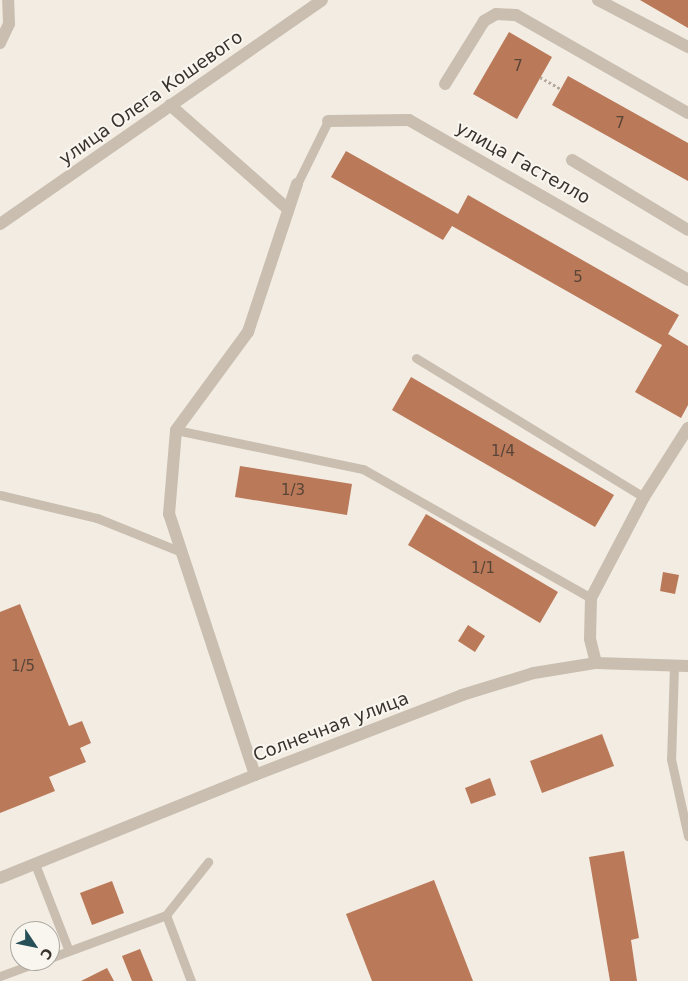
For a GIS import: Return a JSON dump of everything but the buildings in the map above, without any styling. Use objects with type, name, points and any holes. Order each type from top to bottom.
[{"type":"street","points":[[0,43],[9,24],[8,0]]},
{"type":"street","name":"улица Олега Кошевого","points":[[0,224],[322,0]]},
{"type":"street","points":[[598,0],[688,47]]},
{"type":"street","points":[[445,84],[484,21],[496,14],[516,15],[688,113]]},
{"type":"street","points":[[170,105],[287,208]]},
{"type":"street","name":"улица Гастелло","points":[[328,121],[409,120],[688,280]]},
{"type":"street","name":"улица Гастелло","points":[[572,160],[688,230]]},
{"type":"street","points":[[255,775],[179,551],[169,514],[176,430],[248,332],[287,208],[297,184]]},
{"type":"street","points":[[596,663],[590,639],[591,598],[644,497],[688,428]]},
{"type":"street","name":"Солнечная улица","points":[[0,878],[255,775],[462,695],[534,672],[596,663],[688,666]]},
{"type":"lane","points":[[297,184],[328,121]]},
{"type":"lane","points":[[416,358],[644,497]]},
{"type":"lane","points":[[176,430],[363,469],[591,598]]},
{"type":"lane","points":[[0,495],[97,518],[179,551]]},
{"type":"lane","points":[[674,666],[671,759],[688,836]]},
{"type":"lane","points":[[60,954],[166,915],[208,862]]},
{"type":"lane","points":[[35,864],[68,951]]},
{"type":"lane","points":[[166,915],[191,981]]},
{"type":"lane","points":[[0,976],[14,971]]},
{"type":"path","points":[[540,77],[561,89]]}]
